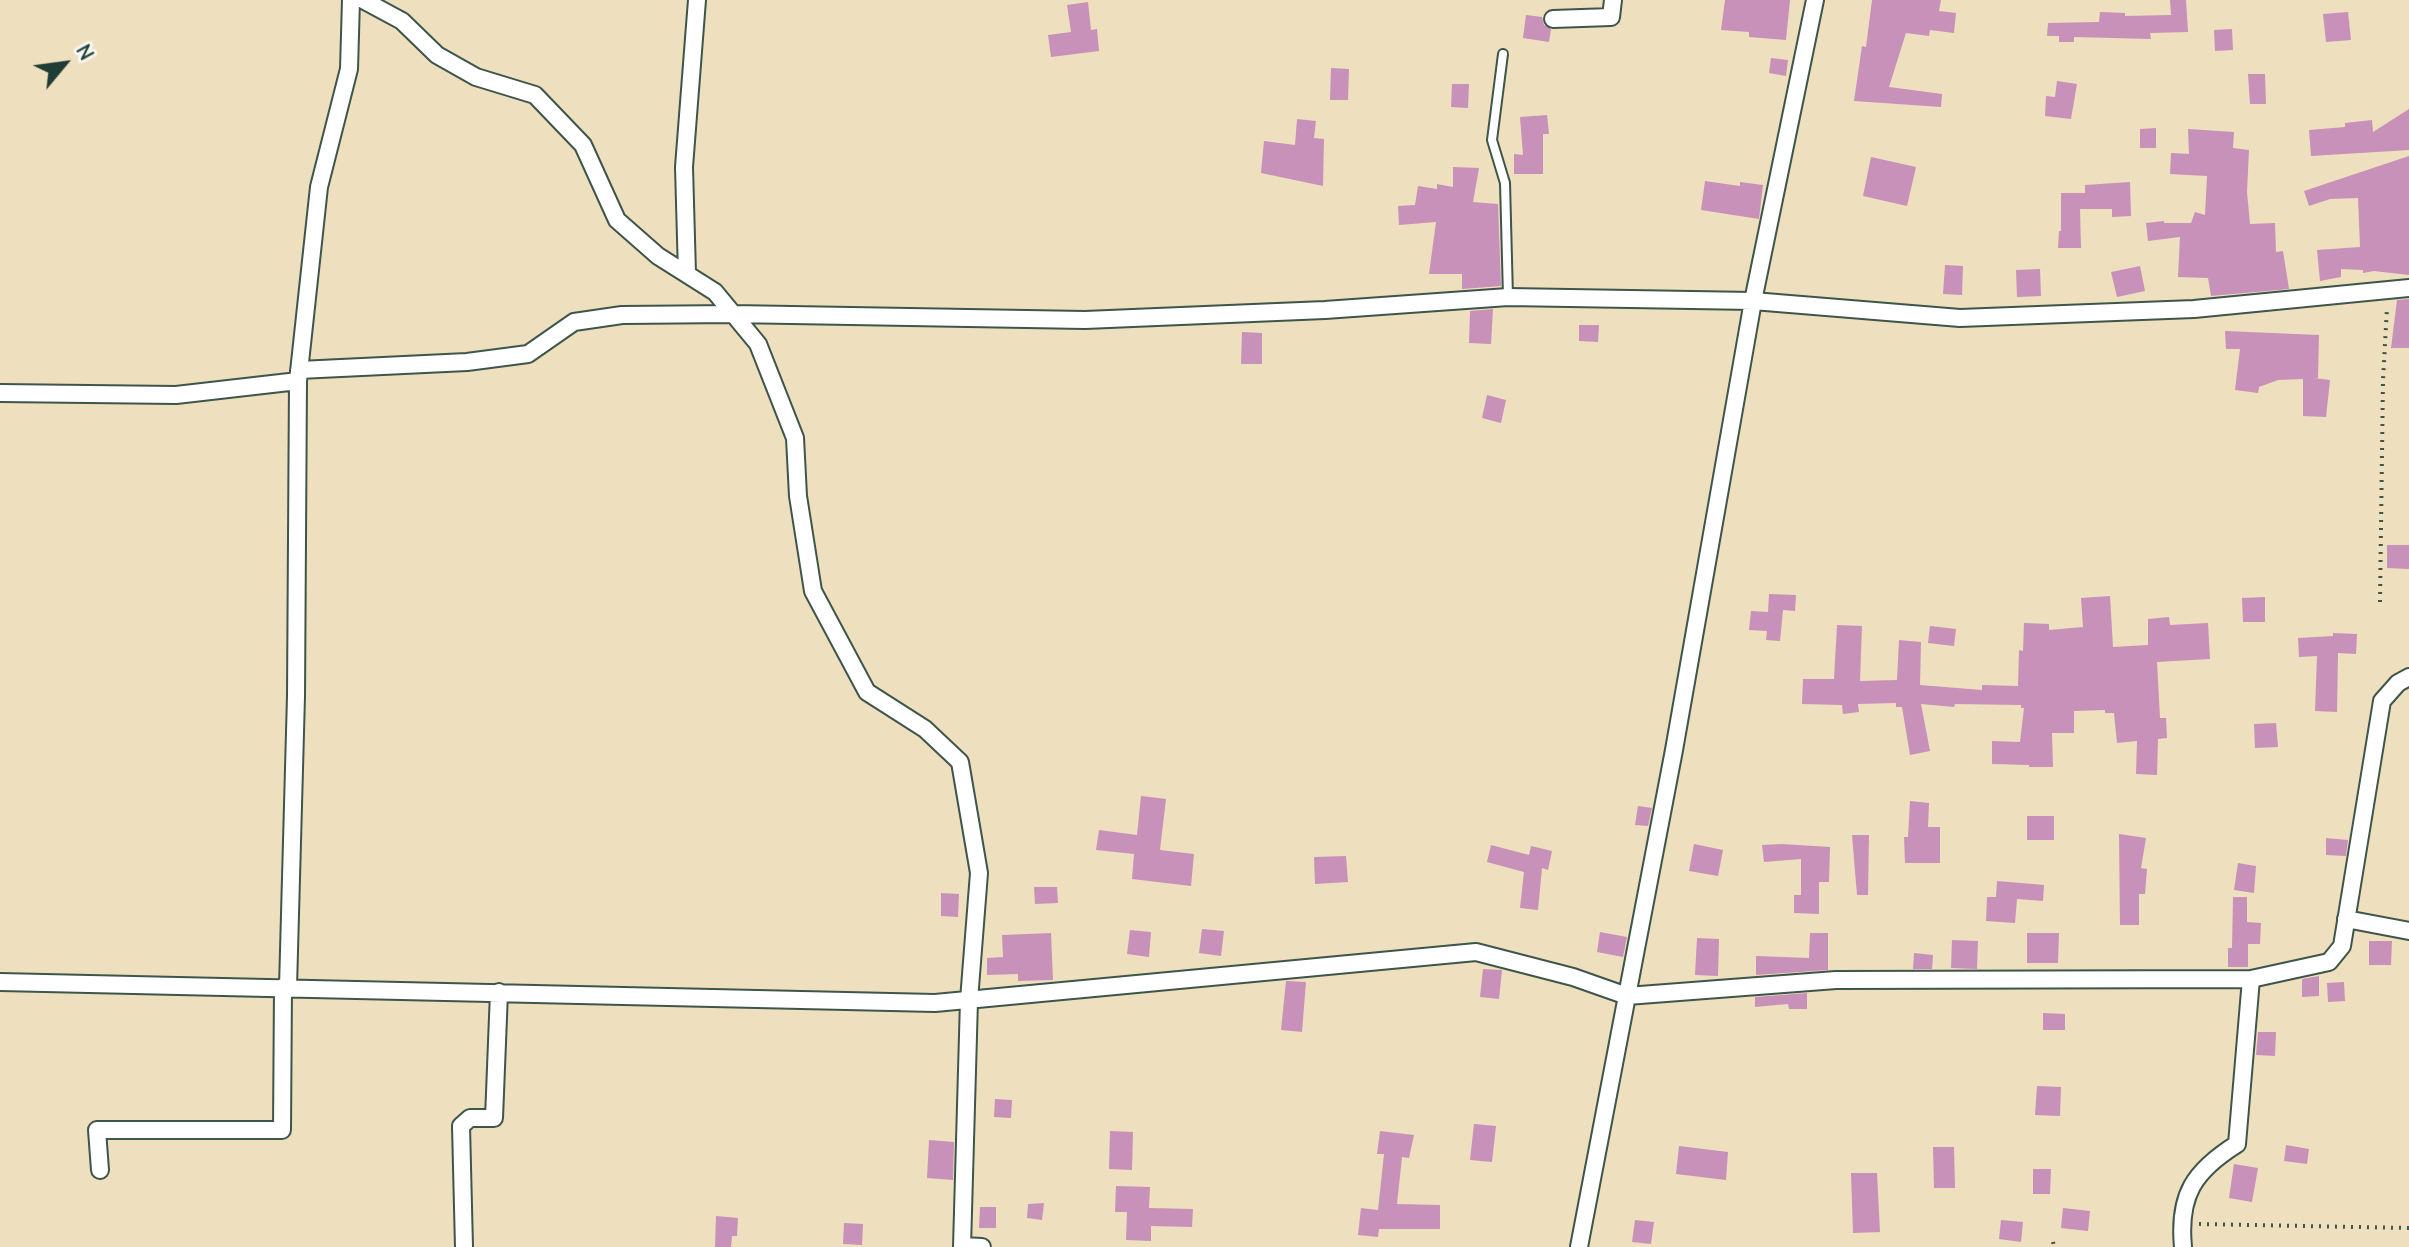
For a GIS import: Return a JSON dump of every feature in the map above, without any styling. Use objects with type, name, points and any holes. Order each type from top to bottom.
[{"type":"street","points":[[100,1170],[97,1130],[282,1130],[296,696],[298,376],[319,187],[349,69],[351,0]]},
{"type":"street","points":[[363,0],[402,21],[437,55],[476,77],[535,95],[583,145],[617,220],[658,256],[715,292],[758,344],[795,438],[798,496],[813,591],[867,692],[925,729],[960,762],[979,873],[969,1000],[962,1246],[982,1247]]},
{"type":"street","points":[[687,274],[684,167],[697,0]]},
{"type":"street","points":[[1553,19],[1611,17],[1613,0]]},
{"type":"street","points":[[1579,1247],[1676,735],[1753,301],[1815,0]]},
{"type":"street","points":[[0,393],[176,395],[298,376],[467,362],[528,354],[574,322],[622,315],[1085,320],[1325,310],[1508,297],[1753,301],[1960,318],[2194,309],[2409,288]]},
{"type":"street","points":[[0,982],[935,1003],[1476,952],[1573,977],[1627,996],[1836,980],[2251,979],[2329,962],[2342,946],[2382,701],[2398,683],[2409,677]]},
{"type":"street","points":[[2346,919],[2409,931]]},
{"type":"street","points":[[2183,1247],[2180,1223],[2189,1189],[2212,1159],[2237,1144],[2251,979]]},
{"type":"street","points":[[464,1247],[461,1126],[470,1118],[494,1118],[499,992]]},
{"type":"lane","points":[[1503,54],[1492,140],[1505,183],[1508,297]]},
{"type":"path","points":[[2380,602],[2383,380],[2388,290]]},
{"type":"path","points":[[2180,1223],[2409,1228]]},
{"type":"building","points":[[1725,0],[1790,0],[1786,40],[1749,37],[1749,32],[1721,30]]},
{"type":"building","points":[[1872,0],[1941,0],[1939,11],[1956,13],[1954,33],[1930,30],[1929,36],[1906,33],[1889,87],[1942,94],[1941,107],[1854,101]]},
{"type":"building","points":[[2170,0],[2186,0],[2188,32],[2150,33],[2151,39],[2074,37],[2074,42],[2059,42],[2059,36],[2047,36],[2048,23],[2099,22],[2100,12],[2125,13],[2125,16],[2171,15]]},
{"type":"building","points":[[1088,2],[1091,30],[1097,29],[1099,51],[1051,57],[1048,35],[1071,32],[1067,5]]},
{"type":"building","points":[[2348,12],[2351,40],[2326,42],[2323,14]]},
{"type":"building","points":[[1526,15],[1542,17],[1544,25],[1551,29],[1549,42],[1523,38]]},
{"type":"building","points":[[2232,29],[2233,50],[2215,51],[2214,30]]},
{"type":"building","points":[[1771,58],[1788,60],[1786,76],[1769,73]]},
{"type":"building","points":[[1331,68],[1349,69],[1348,100],[1330,100]]},
{"type":"building","points":[[2248,74],[2265,74],[2266,104],[2250,104]]},
{"type":"building","points":[[2057,81],[2077,84],[2071,119],[2045,116],[2046,96],[2055,97]]},
{"type":"building","points":[[1452,84],[1469,84],[1468,108],[1451,107]]},
{"type":"building","points":[[2409,109],[2409,150],[2311,156],[2309,130],[2345,127],[2345,123],[2372,120],[2373,132]]},
{"type":"building","points":[[1547,115],[1549,134],[1543,134],[1543,174],[1514,174],[1514,154],[1523,155],[1520,117]]},
{"type":"building","points":[[1297,119],[1316,121],[1314,138],[1324,139],[1323,186],[1261,173],[1264,141],[1295,145]]},
{"type":"building","points":[[2156,128],[2156,148],[2140,148],[2140,129]]},
{"type":"building","points":[[2188,129],[2234,132],[2233,148],[2249,150],[2247,192],[2250,224],[2275,223],[2276,252],[2283,251],[2289,289],[2211,296],[2208,278],[2178,277],[2180,237],[2148,241],[2146,223],[2191,223],[2195,212],[2205,215],[2207,176],[2170,174],[2171,153],[2189,154]]},
{"type":"building","points":[[2409,156],[2409,275],[2341,269],[2341,277],[2320,281],[2317,250],[2360,247],[2358,198],[2330,199],[2309,206],[2304,191]]},
{"type":"building","points":[[1871,157],[1916,167],[1907,206],[1863,196]]},
{"type":"building","points":[[1453,167],[1479,168],[1473,202],[1498,204],[1501,286],[1462,289],[1462,274],[1429,274],[1436,222],[1399,225],[1398,206],[1415,205],[1418,186],[1437,189],[1437,184],[1453,187]]},
{"type":"building","points":[[1705,181],[1740,186],[1740,182],[1763,185],[1759,219],[1701,210]]},
{"type":"building","points":[[2130,182],[2131,216],[2112,217],[2112,209],[2080,209],[2081,248],[2058,248],[2061,193],[2085,193],[2085,185]]},
{"type":"building","points":[[1945,265],[1963,266],[1962,295],[1943,294]]},
{"type":"building","points":[[2140,266],[2145,291],[2117,297],[2111,272]]},
{"type":"building","points":[[2040,269],[2041,296],[2017,297],[2016,270]]},
{"type":"building","points":[[2409,299],[2409,348],[2391,348],[2397,300]]},
{"type":"building","points":[[1493,309],[1491,344],[1469,343],[1470,311]]},
{"type":"building","points":[[1579,325],[1599,325],[1598,342],[1579,341]]},
{"type":"building","points":[[2225,331],[2319,335],[2318,378],[2314,378],[2330,380],[2326,417],[2303,416],[2303,379],[2278,380],[2259,387],[2258,393],[2235,390],[2240,349],[2226,349]]},
{"type":"building","points":[[1242,332],[1262,333],[1262,364],[1241,364]]},
{"type":"building","points":[[1487,395],[1506,400],[1501,423],[1482,418]]},
{"type":"building","points":[[2387,545],[2409,545],[2409,569],[2387,568]]},
{"type":"building","points":[[1769,594],[1796,595],[1795,611],[1783,610],[1780,641],[1766,640],[1767,631],[1749,630],[1751,611],[1768,612]]},
{"type":"building","points":[[2110,596],[2113,647],[2148,645],[2148,619],[2169,617],[2170,625],[2208,623],[2210,659],[2157,662],[2160,718],[2166,718],[2167,738],[2158,739],[2157,775],[2136,774],[2137,741],[2117,743],[2114,713],[2105,713],[2105,710],[2074,711],[2074,733],[2052,733],[2053,767],[2029,767],[1992,764],[1992,741],[2020,742],[2024,708],[2021,705],[1955,704],[1954,707],[1921,704],[1930,751],[1910,755],[1902,707],[1896,707],[1896,703],[1858,704],[1859,712],[1843,714],[1842,705],[1802,704],[1803,679],[1834,679],[1837,625],[1862,626],[1860,681],[1897,680],[1899,640],[1921,642],[1920,685],[1982,690],[1982,685],[2018,686],[2019,650],[2023,651],[2024,623],[2049,624],[2049,630],[2083,627],[2081,598]]},
{"type":"building","points":[[2265,597],[2265,622],[2243,622],[2242,598]]},
{"type":"building","points":[[1930,626],[1956,629],[1954,646],[1928,643]]},
{"type":"building","points":[[2333,633],[2357,634],[2356,654],[2338,653],[2337,712],[2315,711],[2317,656],[2299,657],[2298,638],[2333,636]]},
{"type":"building","points":[[2276,723],[2278,747],[2255,748],[2254,724]]},
{"type":"building","points":[[1141,796],[1166,799],[1160,850],[1194,854],[1191,886],[1132,879],[1134,854],[1096,850],[1099,830],[1137,835]]},
{"type":"building","points":[[1910,801],[1929,803],[1928,827],[1940,827],[1940,863],[1905,863],[1904,837],[1908,837]]},
{"type":"building","points":[[1638,806],[1652,808],[1648,826],[1635,825]]},
{"type":"building","points":[[2027,816],[2054,816],[2054,840],[2027,840]]},
{"type":"building","points":[[2119,834],[2146,838],[2141,868],[2147,869],[2145,894],[2139,894],[2139,925],[2120,925]]},
{"type":"building","points":[[1852,835],[1869,835],[1868,895],[1857,895]]},
{"type":"building","points":[[2326,838],[2348,840],[2346,856],[2326,855]]},
{"type":"building","points":[[1694,844],[1723,850],[1718,876],[1689,871]]},
{"type":"building","points":[[1491,845],[1529,855],[1531,846],[1552,851],[1548,870],[1542,868],[1538,910],[1520,908],[1524,872],[1487,862]]},
{"type":"building","points":[[1762,845],[1830,847],[1829,882],[1819,882],[1819,914],[1794,913],[1794,895],[1801,895],[1801,859],[1764,862]]},
{"type":"building","points":[[1346,856],[1348,882],[1315,884],[1314,857]]},
{"type":"building","points":[[2238,863],[2256,866],[2254,893],[2234,890]]},
{"type":"building","points":[[1997,881],[2044,885],[2043,901],[2017,899],[2015,923],[1986,921],[1987,897],[1996,897]]},
{"type":"building","points":[[1034,887],[1057,887],[1058,903],[1035,904]]},
{"type":"building","points":[[941,893],[959,894],[958,917],[941,916]]},
{"type":"building","points":[[2233,897],[2247,897],[2247,922],[2261,923],[2260,944],[2248,944],[2248,967],[2228,967],[2228,948],[2232,948]]},
{"type":"building","points":[[1202,929],[1224,931],[1221,956],[1199,953]]},
{"type":"building","points":[[1130,930],[1151,932],[1149,957],[1127,954]]},
{"type":"building","points":[[1600,932],[1627,937],[1623,957],[1597,952]]},
{"type":"building","points":[[1051,933],[1053,980],[1018,981],[1018,974],[987,975],[987,958],[1003,957],[1002,935]]},
{"type":"building","points":[[1810,933],[1828,933],[1828,970],[1756,975],[1756,956],[1809,958]]},
{"type":"building","points":[[2027,933],[2059,933],[2058,963],[2027,963]]},
{"type":"building","points":[[1697,938],[1719,939],[1718,976],[1695,975]]},
{"type":"building","points":[[1952,940],[1978,941],[1977,969],[1951,968]]},
{"type":"building","points":[[2369,941],[2392,941],[2391,965],[2369,965]]},
{"type":"building","points":[[1914,953],[1933,955],[1932,969],[1913,969]]},
{"type":"building","points":[[1483,969],[1502,970],[1499,999],[1480,997]]},
{"type":"building","points":[[2319,976],[2319,996],[2302,997],[2302,979]]},
{"type":"building","points":[[1286,981],[1306,982],[1302,1032],[1281,1030]]},
{"type":"building","points":[[2344,982],[2345,1001],[2328,1002],[2327,983]]},
{"type":"building","points":[[1807,993],[1807,1009],[1789,1009],[1788,1004],[1755,1007],[1755,997]]},
{"type":"building","points":[[2043,1013],[2065,1014],[2065,1030],[2043,1030]]},
{"type":"building","points":[[2258,1032],[2276,1032],[2275,1056],[2256,1055]]},
{"type":"building","points":[[2037,1086],[2061,1087],[2060,1116],[2035,1115]]},
{"type":"building","points":[[995,1099],[1012,1100],[1011,1118],[994,1117]]},
{"type":"building","points":[[1474,1124],[1496,1126],[1492,1162],[1470,1160]]},
{"type":"building","points":[[1110,1131],[1133,1132],[1132,1170],[1109,1169]]},
{"type":"building","points":[[1380,1131],[1414,1135],[1409,1158],[1402,1157],[1397,1204],[1440,1205],[1440,1229],[1379,1229],[1378,1237],[1358,1235],[1361,1208],[1378,1210],[1384,1154],[1377,1154]]},
{"type":"building","points":[[929,1140],[954,1142],[953,1180],[927,1178]]},
{"type":"building","points":[[2286,1145],[2309,1149],[2307,1164],[2284,1161]]},
{"type":"building","points":[[1679,1146],[1728,1152],[1726,1180],[1676,1174]]},
{"type":"building","points":[[1933,1147],[1954,1147],[1955,1188],[1934,1188]]},
{"type":"building","points":[[2234,1164],[2258,1168],[2252,1202],[2229,1198]]},
{"type":"building","points":[[2033,1169],[2051,1169],[2050,1194],[2033,1194]]},
{"type":"building","points":[[1851,1173],[1877,1173],[1880,1232],[1853,1233]]},
{"type":"building","points":[[1116,1186],[1150,1187],[1149,1208],[1193,1209],[1192,1227],[1151,1226],[1151,1241],[1126,1240],[1127,1212],[1115,1212]]},
{"type":"building","points":[[1044,1203],[1042,1220],[1027,1218],[1028,1204]]},
{"type":"building","points":[[980,1207],[996,1207],[996,1228],[979,1228]]},
{"type":"building","points":[[2063,1208],[2090,1211],[2088,1231],[2061,1228]]},
{"type":"building","points":[[716,1216],[738,1218],[737,1236],[732,1236],[731,1247],[715,1247]]},
{"type":"building","points":[[1635,1220],[1654,1222],[1651,1244],[1632,1242]]},
{"type":"building","points":[[2001,1220],[2023,1222],[2021,1242],[1999,1239]]},
{"type":"building","points":[[844,1223],[863,1224],[862,1245],[843,1244]]}]
